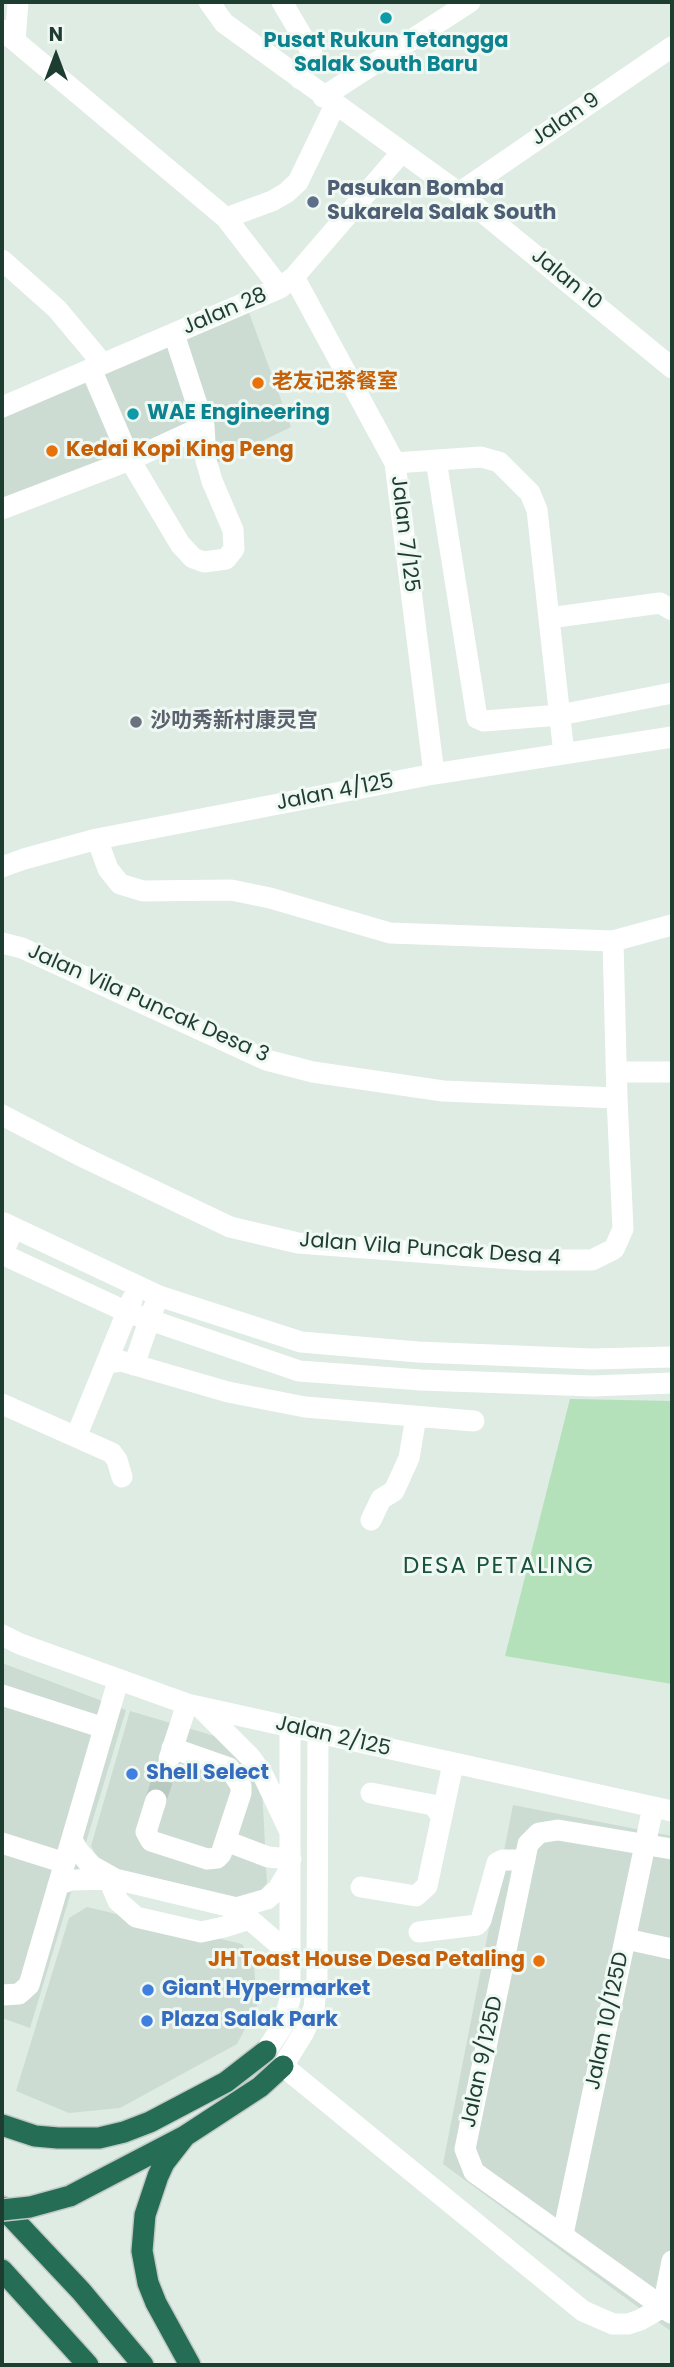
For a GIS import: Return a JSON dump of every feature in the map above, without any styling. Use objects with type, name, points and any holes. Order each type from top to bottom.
[{"type":"highway","points":[[2,2125],[35,2136],[58,2138],[99,2138],[124,2132],[150,2122],[226,2082],[266,2051]]},
{"type":"highway","points":[[2,2208],[30,2207],[70,2196],[185,2136],[260,2087],[283,2066]]},
{"type":"highway","points":[[185,2136],[164,2163],[151,2194],[142,2251],[148,2283],[156,2303],[190,2365]]},
{"type":"highway","points":[[2,2208],[81,2291],[143,2365]]},
{"type":"highway","points":[[2,2270],[88,2365]]},
{"type":"street","points":[[9,35],[18,2]]},
{"type":"street","name":"Jalan 10","points":[[209,2],[224,23],[459,193],[672,368]]},
{"type":"street","points":[[282,2],[312,53],[300,79]]},
{"type":"street","points":[[226,218],[286,193],[298,182],[329,101],[470,2]]},
{"type":"street","name":"Jalan 7/125","points":[[9,35],[226,218],[287,282],[395,463],[434,774]]},
{"type":"street","name":"Jalan 9","points":[[459,193],[672,47]]},
{"type":"street","name":"Jalan 28","points":[[2,407],[174,334],[287,282],[401,153]]},
{"type":"street","points":[[2,260],[57,309],[97,366],[130,460],[187,553],[204,562],[226,559],[234,549],[231,522],[212,481],[206,460],[204,426],[174,334]]},
{"type":"street","points":[[2,509],[130,460],[204,426]]},
{"type":"street","points":[[395,463],[481,457],[499,462],[530,493],[537,510],[564,754]]},
{"type":"street","points":[[436,460],[477,718],[484,721],[560,715],[672,692]]},
{"type":"street","points":[[549,618],[660,603],[672,610]]},
{"type":"street","name":"Jalan 4/125","points":[[2,867],[97,839],[434,774],[672,737]]},
{"type":"street","points":[[97,839],[108,869],[120,884],[143,891],[231,890],[270,898],[390,933],[613,941],[672,925]]},
{"type":"street","points":[[613,941],[617,1098]]},
{"type":"street","name":"Jalan Vila Puncak Desa 3","points":[[7,944],[266,1060],[313,1072],[443,1091],[617,1098]]},
{"type":"street","points":[[616,1072],[672,1072]]},
{"type":"street","name":"Jalan Vila Puncak Desa 4","points":[[2,1115],[230,1227],[298,1243],[524,1260],[592,1260],[614,1249],[624,1229],[617,1098]]},
{"type":"street","points":[[672,1357],[592,1359],[418,1352],[301,1342],[159,1296],[8,1225],[2,1254],[149,1321],[299,1371],[421,1380],[593,1386],[672,1383]]},
{"type":"street","points":[[76,1437],[139,1286]]},
{"type":"street","points":[[134,1365],[159,1296]]},
{"type":"street","points":[[592,1359],[593,1386]]},
{"type":"street","points":[[107,1363],[118,1361],[228,1392],[305,1407],[474,1421]]},
{"type":"street","points":[[2,1404],[112,1453],[122,1477]]},
{"type":"street","points":[[371,1520],[381,1499],[394,1491],[409,1458],[416,1417]]},
{"type":"street","name":"Jalan 2/125","points":[[2,1635],[118,1681],[193,1706],[663,1809]]},
{"type":"street","points":[[2,1994],[19,1994],[29,1985],[118,1681]]},
{"type":"street","points":[[2,1695],[104,1728]]},
{"type":"street","points":[[156,1800],[147,1827],[151,1841],[212,1859],[221,1854],[241,1793],[239,1783],[229,1768],[171,1754],[193,1706],[251,1758],[264,1777],[290,1833]]},
{"type":"street","points":[[266,2051],[283,2025],[290,1999],[290,1727]]},
{"type":"street","points":[[318,1734],[314,2008],[304,2032],[283,2066],[583,2311],[613,2324],[628,2324],[668,2311],[672,2261]]},
{"type":"street","points":[[361,1887],[416,1896],[427,1886],[453,1763]]},
{"type":"street","points":[[371,1793],[433,1805],[442,1817]]},
{"type":"street","name":"Jalan 10/125D","points":[[563,2234],[646,1844],[663,1809]]},
{"type":"street","name":"Jalan 9/125D","points":[[646,1844],[558,1830],[539,1833],[528,1844],[465,2149],[474,2172],[668,2311]]},
{"type":"street","points":[[72,1840],[79,1853],[112,1880],[118,1900],[136,1917],[201,1932],[224,1927],[267,1899],[278,1889],[291,1863]]},
{"type":"street","points":[[226,1841],[291,1863]]},
{"type":"street","points":[[2,1843],[65,1863]]},
{"type":"street","points":[[646,1844],[672,1849]]},
{"type":"street","points":[[419,1932],[477,1925],[481,1920],[497,1863],[503,1860],[525,1860]]},
{"type":"street","points":[[58,1885],[71,1880],[112,1880],[243,1913],[276,1942]]},
{"type":"street","points":[[626,1939],[672,1949]]},
{"type":"shaded area","points":[[248,310],[291,427],[215,464],[207,421],[2,504],[2,414]]},
{"type":"shaded area","points":[[2,1663],[126,1710],[30,2028],[2,2018]]},
{"type":"shaded area","points":[[130,1711],[218,1737],[246,1761],[262,1787],[267,1883],[257,1895],[246,1899],[102,1866],[91,1846]]},
{"type":"shaded area","points":[[513,1805],[672,1836],[672,2332],[443,2164]]},
{"type":"shaded area","name":"Plaza Salak Park","points":[[87,1907],[242,1944],[254,1965],[257,2006],[237,2044],[120,2108],[69,2113],[16,2091],[69,1918]]},
{"type":"green space","points":[[570,1399],[672,1401],[672,1684],[505,1656]]},
{"type":"tunnel","points":[[156,1800],[169,1759]]},
{"type":"place","name":"Pusat Rukun Tetangga Salak South Baru","points":[[386,18]]},
{"type":"place","name":"Pasukan Bomba Sukarela Salak South","points":[[313,202]]},
{"type":"place","name":"老友记茶餐室","points":[[258,383]]},
{"type":"place","name":"WAE Engineering","points":[[133,414]]},
{"type":"place","name":"Kedai Kopi King Peng","points":[[52,451]]},
{"type":"place","name":"沙叻秀新村康灵宫","points":[[136,722]]},
{"type":"place","name":"Shell Select","points":[[132,1774]]},
{"type":"place","name":"JH Toast House Desa Petaling","points":[[539,1961]]},
{"type":"place","name":"Giant Hypermarket","points":[[148,1990]]},
{"type":"place","name":"Plaza Salak Park","points":[[147,2021]]},
{"type":"district","name":"DESA PETALING","points":[[499,1567]]}]
